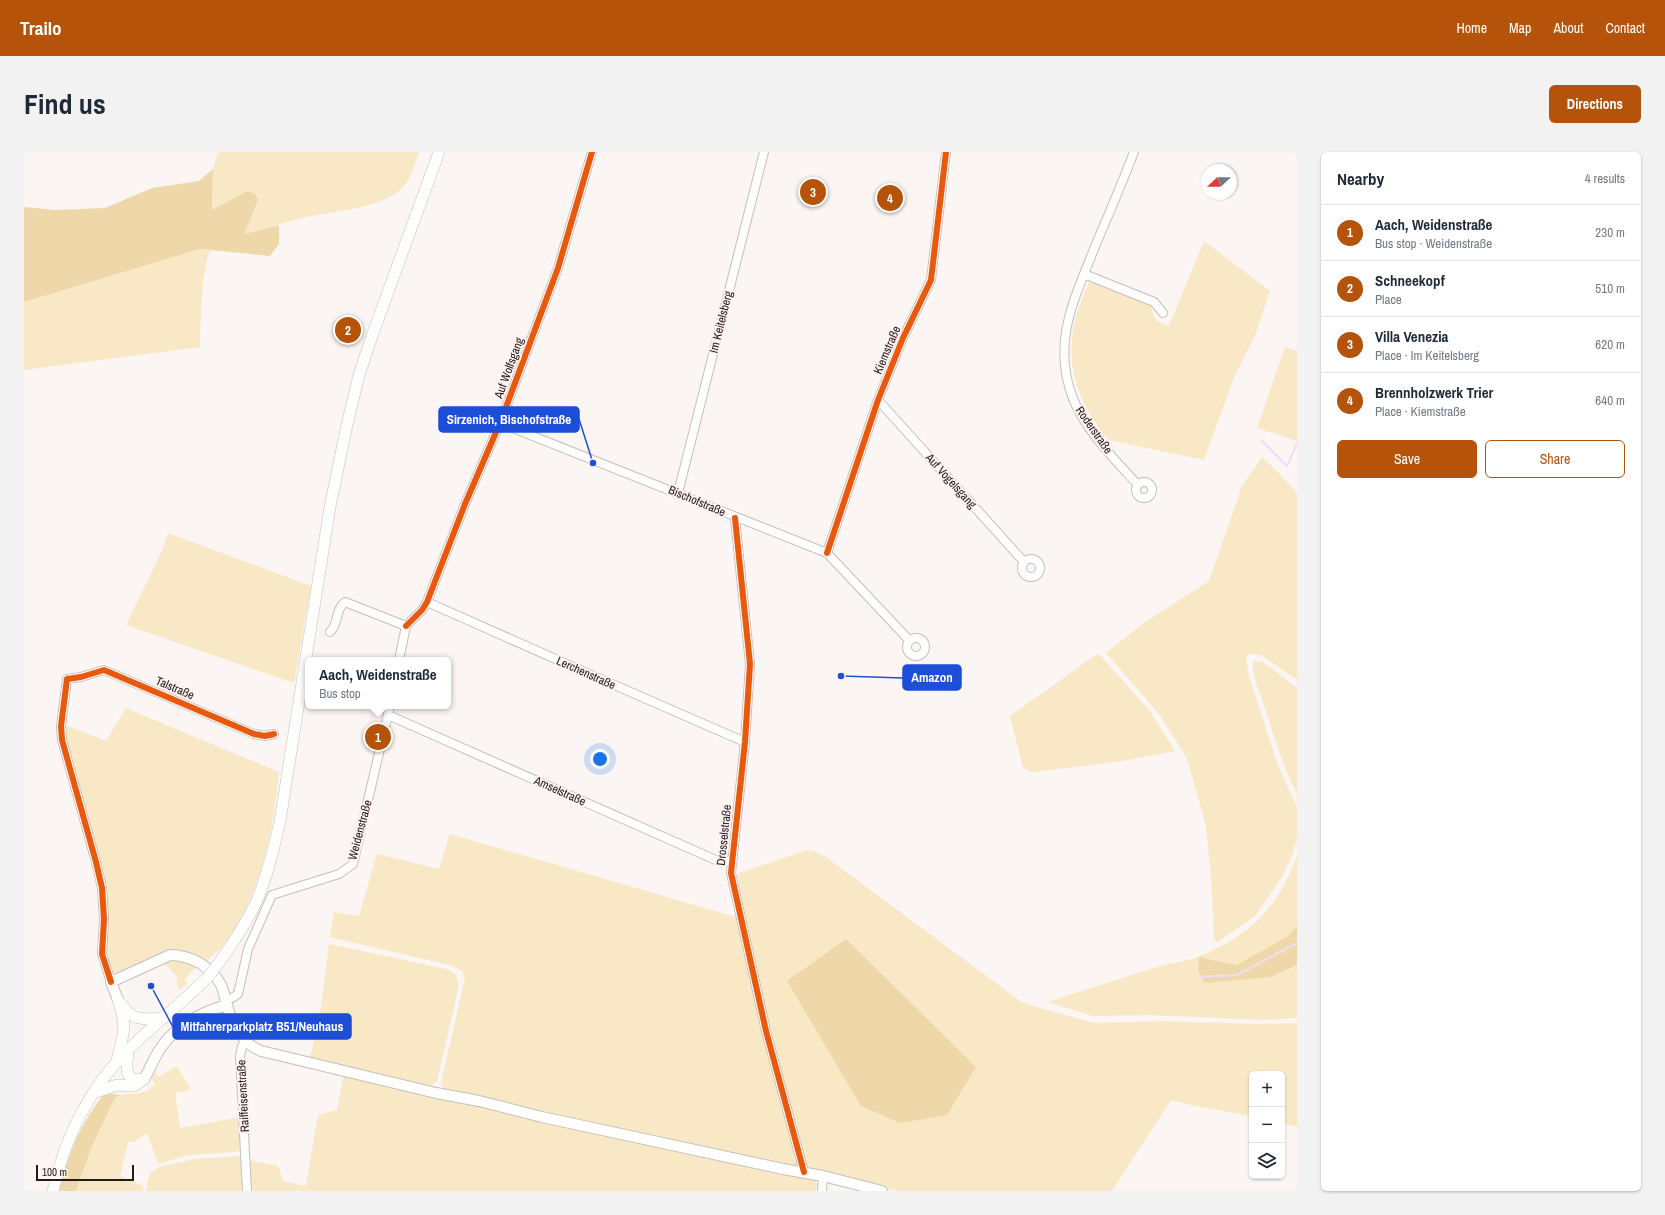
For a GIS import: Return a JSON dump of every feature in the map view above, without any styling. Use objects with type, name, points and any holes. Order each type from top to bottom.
[{"type":"highway","points":[[306,657],[330,507],[359,375],[439,152]]},
{"type":"highway","points":[[53,1191],[60,1162],[68,1139],[78,1118],[93,1093],[117,1062],[207,978],[216,967],[253,909],[262,888],[271,859],[280,821],[305,664]]},
{"type":"highway","points":[[118,1000],[126,1011],[135,1017],[144,1019],[164,1018]]},
{"type":"highway","points":[[117,1062],[124,1023],[124,1015],[118,1000]]},
{"type":"highway","points":[[128,1051],[127,1069],[129,1076],[134,1079],[144,1079]]},
{"type":"highway","points":[[93,1093],[116,1085],[134,1086],[144,1079]]},
{"type":"main road","points":[[118,1000],[111,982],[170,955],[180,955],[190,958],[213,974],[221,986],[226,1003],[238,1029],[248,1043],[261,1051],[428,1091],[480,1101],[542,1117],[824,1176],[882,1191]]},
{"type":"main road","points":[[144,1079],[161,1048],[177,1029],[197,1016],[226,1003]]},
{"type":"street","name":"Auf Wolfsgang","points":[[406,626],[422,610],[427,602],[465,504],[500,423],[558,268],[592,152]]},
{"type":"street","name":"Im Keitelsberg","points":[[678,493],[764,152]]},
{"type":"street","name":"Kiemstraße","points":[[827,553],[878,400],[903,338],[932,280],[946,152]]},
{"type":"street","name":"Roderstraße","points":[[1134,152],[1072,303],[1066,328],[1064,361],[1066,376],[1074,402],[1085,421],[1115,460],[1138,484]]},
{"type":"street","points":[[1084,274],[1154,302],[1163,313]]},
{"type":"street","name":"Auf Vogelsgang","points":[[878,400],[1024,562]]},
{"type":"street","name":"Bischofstraße","points":[[500,423],[827,553],[910,640]]},
{"type":"street","name":"Drosselstraße","points":[[736,518],[750,664],[745,742],[732,873],[766,1030],[804,1172]]},
{"type":"street","points":[[330,632],[336,624],[340,605],[345,602],[406,626],[400,657]]},
{"type":"street","name":"Lerchenstraße","points":[[427,602],[745,742]]},
{"type":"street","name":"Talstraße","points":[[111,982],[102,954],[104,911],[102,888],[62,740],[61,726],[67,679],[81,677],[104,670],[254,734],[265,736],[274,734]]},
{"type":"street","name":"Weidenstraße","points":[[226,1003],[238,994],[248,949],[272,895],[339,874],[353,864],[389,709]]},
{"type":"street","name":"Amselstraße","points":[[388,715],[718,861],[724,862],[733,859]]},
{"type":"street","name":"Raiffeisenstraße","points":[[246,1040],[242,1046],[240,1057],[247,1191]]},
{"type":"street","points":[[822,1191],[824,1176]]},
{"type":"shaded area","points":[[218,152],[419,152],[407,182],[400,190],[391,196],[368,205],[306,217],[243,234],[258,200],[247,191],[212,210],[213,169]]},
{"type":"shaded area","points":[[213,169],[212,210],[247,191],[255,194],[258,200],[244,234],[279,225],[279,244],[270,256],[200,249],[24,302],[24,207],[56,210],[105,208],[152,188],[199,181]]},
{"type":"shaded area","points":[[1204,241],[1270,291],[1255,336],[1235,375],[1204,460],[1109,440],[1092,418],[1085,405],[1075,380],[1071,352],[1076,315],[1089,282],[1093,281],[1148,303],[1155,319],[1169,326]]},
{"type":"shaded area","points":[[200,249],[211,251],[205,267],[200,347],[24,370],[24,302]]},
{"type":"shaded area","points":[[1285,347],[1297,351],[1297,441],[1257,428]]},
{"type":"shaded area","points":[[1262,457],[1297,493],[1297,680],[1261,655],[1247,654],[1246,659],[1249,676],[1277,763],[1297,808],[1297,838],[1292,856],[1282,877],[1256,915],[1218,942],[1214,939],[1211,875],[1206,826],[1187,758],[1159,714],[1106,653],[1141,625],[1209,581],[1242,486]]},
{"type":"shaded area","points":[[168,533],[311,586],[294,683],[126,625],[162,551]]},
{"type":"shaded area","points":[[1097,654],[1101,656],[1149,710],[1175,751],[1117,762],[1032,772],[1023,768],[1010,716]]},
{"type":"shaded area","points":[[1253,661],[1263,662],[1297,688],[1297,794],[1282,760],[1257,687],[1253,671]]},
{"type":"shaded area","points":[[126,708],[279,772],[268,844],[258,880],[243,914],[229,939],[206,962],[188,953],[119,973],[114,973],[110,970],[105,952],[107,908],[104,875],[67,747],[65,725],[106,741]]},
{"type":"shaded area","points":[[450,834],[739,918],[799,1162],[796,1166],[792,1167],[444,1089],[441,1083],[465,978],[462,971],[453,966],[330,937],[334,912],[359,916],[377,854],[439,869]]},
{"type":"shaded area","points":[[807,850],[814,851],[826,857],[1020,1001],[1029,1005],[1094,1023],[1164,1021],[1255,1024],[1297,1023],[1297,1127],[1285,1124],[1285,1071],[1249,1071],[1249,1115],[1195,1106],[1171,1100],[1112,1191],[897,1191],[811,1171],[805,1162],[773,1046],[737,876],[739,873]]},
{"type":"shaded area","points":[[1297,855],[1297,926],[1288,936],[1237,965],[1199,957],[1271,977],[1297,965],[1297,1018],[1266,1020],[1147,1015],[1093,1016],[1048,1002],[1163,965],[1195,958],[1234,939],[1248,929],[1272,904],[1282,889]]},
{"type":"shaded area","points":[[1297,926],[1297,965],[1271,977],[1204,983],[1198,971],[1199,957],[1237,965],[1288,936]]},
{"type":"shaded area","points":[[846,939],[976,1067],[947,1115],[900,1123],[861,1106],[787,981]]},
{"type":"shaded area","points":[[329,944],[446,969],[453,972],[458,980],[458,990],[437,1081],[431,1086],[310,1058],[321,1008]]},
{"type":"shaded area","points":[[171,960],[187,962],[196,967],[184,980],[188,983],[179,990],[176,976],[163,963]]},
{"type":"shaded area","points":[[150,981],[155,986],[150,991],[145,986]]},
{"type":"shaded area","points":[[177,1066],[191,1090],[175,1093],[180,1128],[241,1117],[243,1148],[241,1151],[188,1155],[158,1164],[147,1133],[134,1142],[128,1142],[120,1176],[143,1186],[143,1191],[76,1191],[92,1146],[115,1098],[126,1094],[145,1092],[155,1084],[151,1078],[154,1070],[158,1077]]},
{"type":"shaded area","points":[[344,1073],[815,1179],[817,1184],[816,1191],[250,1191],[249,1160],[278,1166],[283,1181],[306,1186],[318,1115],[337,1110]]},
{"type":"shaded area","points":[[105,1093],[121,1095],[115,1098],[92,1146],[76,1191],[59,1191],[76,1139],[89,1115]]},
{"type":"shaded area","points":[[242,1156],[245,1191],[147,1191],[149,1177],[153,1171],[159,1167],[195,1159]]},
{"type":"waterway","points":[[1261,440],[1287,466],[1297,444]]},
{"type":"waterway","points":[[1199,977],[1237,975],[1297,943]]},
{"type":"cycle path","points":[[406,626],[422,610],[427,602],[465,504],[500,423],[558,268],[592,152]]},
{"type":"cycle path","points":[[827,553],[878,400],[903,338],[931,280],[946,152]]},
{"type":"cycle path","points":[[735,518],[750,664],[745,742],[731,873],[766,1031],[804,1172]]},
{"type":"cycle path","points":[[111,982],[102,954],[104,919],[102,888],[62,740],[61,726],[67,679],[81,677],[104,670],[254,734],[265,736],[274,734]]},
{"type":"place","name":"Villa Venezia","points":[[813,192]]},
{"type":"place","name":"Brennholzwerk Trier","points":[[890,198]]},
{"type":"place","name":"Schneekopf","points":[[348,330]]},
{"type":"place","name":"Sirzenich, Bischofstraße","points":[[593,463]]},
{"type":"place","name":"Amazon","points":[[841,676]]},
{"type":"place","name":"Aach, Weidenstraße","points":[[378,737]]},
{"type":"place","name":"Mitfahrerparkplatz B51/Neuhaus","points":[[151,986]]}]
